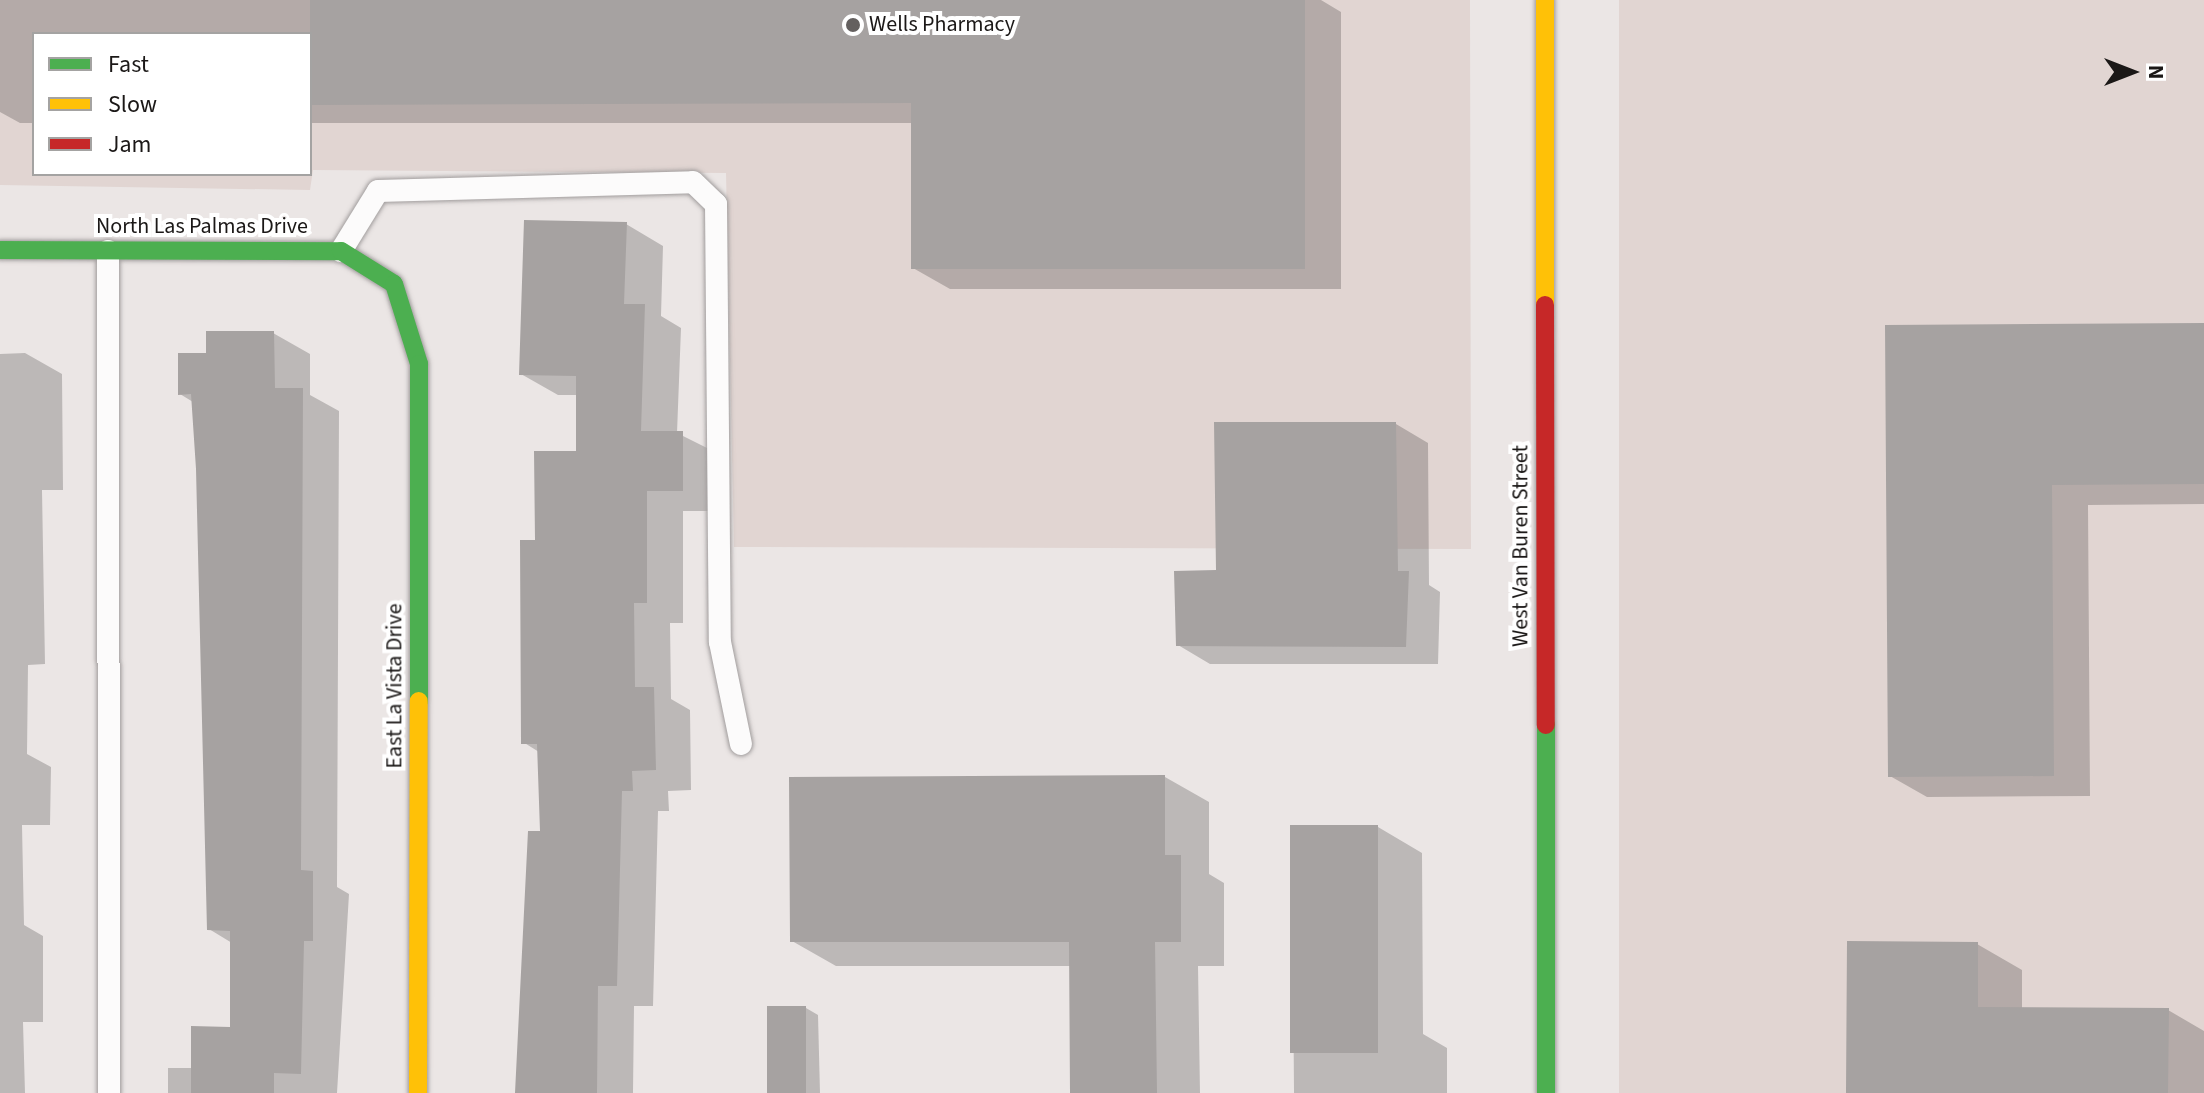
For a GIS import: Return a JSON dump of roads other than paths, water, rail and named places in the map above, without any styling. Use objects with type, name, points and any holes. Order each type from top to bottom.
[{"type":"street","name":"West Van Buren Street","points":[[1545,0],[1546,1093]]},
{"type":"street","name":"North Las Palmas Drive","points":[[0,250],[341,251]]},
{"type":"street","name":"East La Vista Drive","points":[[341,251],[394,284],[419,364],[418,1093]]},
{"type":"lane","points":[[341,251],[378,191],[693,182],[716,204],[720,642],[741,744]]},
{"type":"lane","points":[[108,251],[109,1093]]},
{"type":"place","name":"Wells Pharmacy","points":[[853,25]]}]
